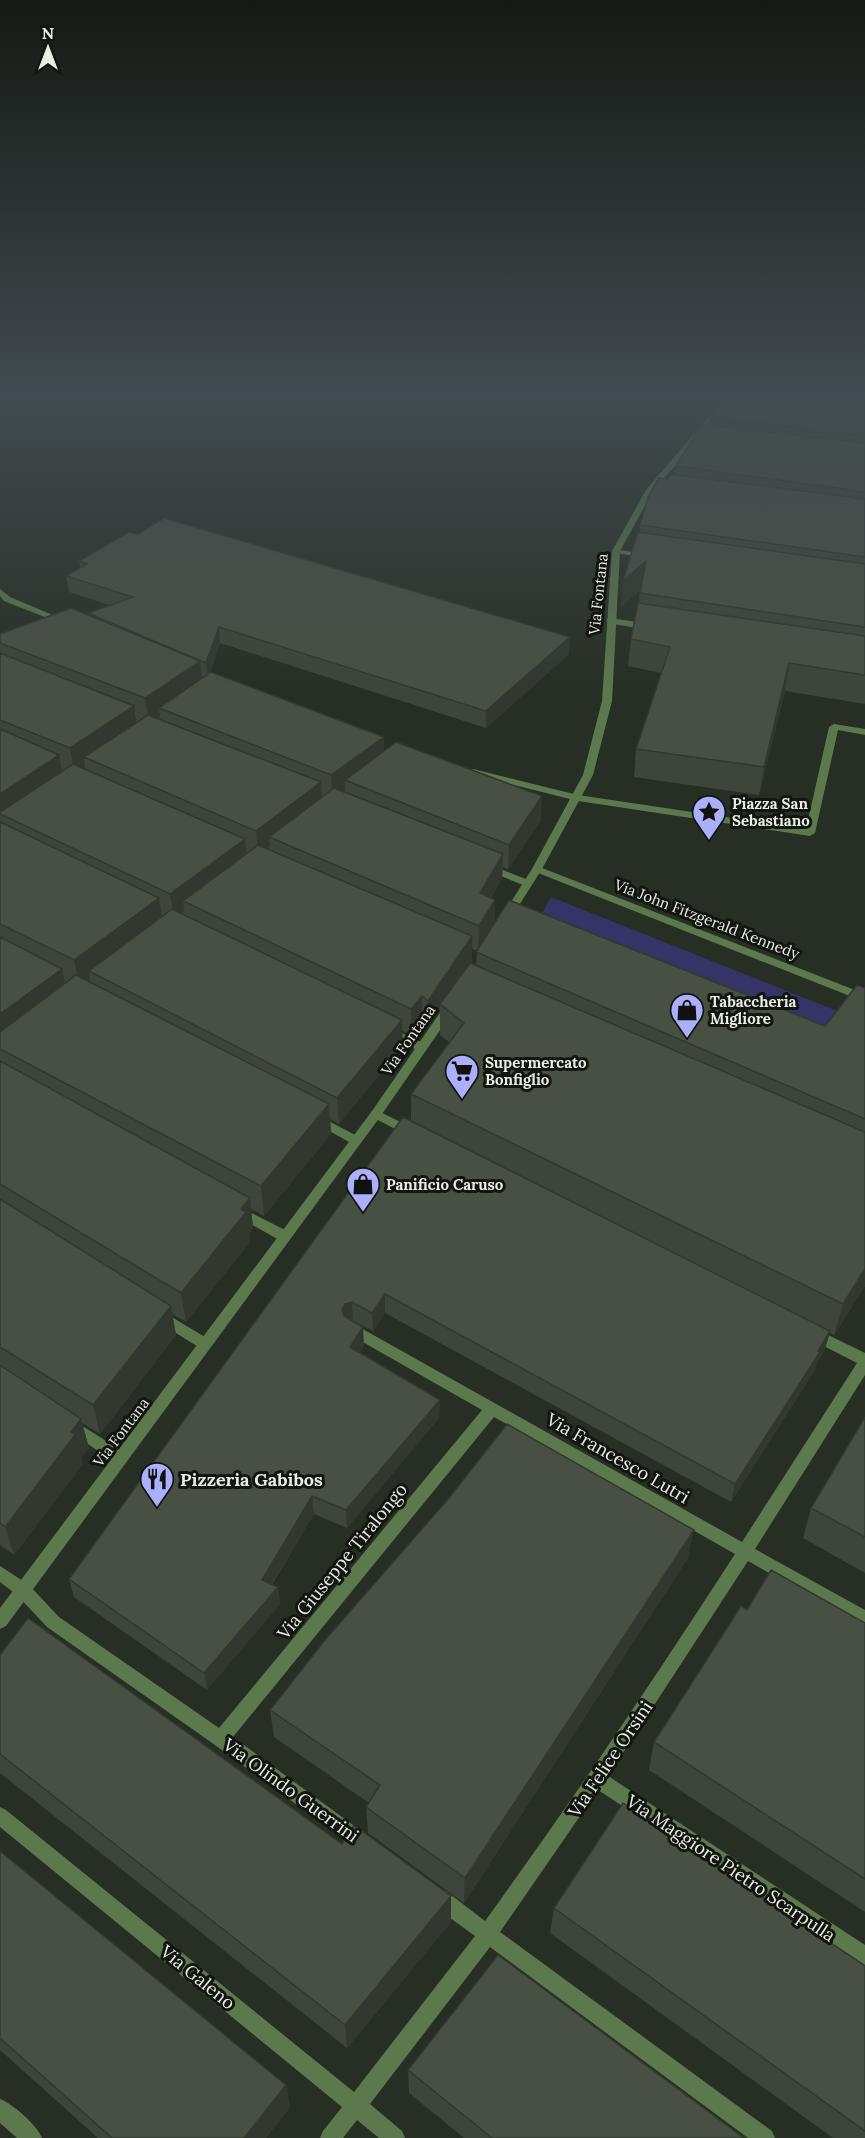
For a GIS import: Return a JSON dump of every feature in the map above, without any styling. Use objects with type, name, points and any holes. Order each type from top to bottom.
[{"type":"street","name":"Via Fontana","points":[[499,931],[578,798],[588,775],[607,701],[616,551],[654,493]]},
{"type":"street","points":[[616,551],[661,558]]},
{"type":"street","points":[[3,595],[74,626]]},
{"type":"street","points":[[610,621],[656,628]]},
{"type":"street","points":[[462,769],[578,798],[810,833],[834,727],[865,732]]},
{"type":"street","points":[[485,866],[527,883]]},
{"type":"street","name":"Via John Fitzgerald Kennedy","points":[[537,869],[865,998]]},
{"type":"street","name":"Via Fontana","points":[[0,1621],[376,1114],[459,994]]},
{"type":"street","points":[[378,1026],[421,1047]]},
{"type":"street","points":[[303,1112],[355,1140]]},
{"type":"street","points":[[376,1114],[429,1141]]},
{"type":"street","points":[[233,1208],[284,1236]]},
{"type":"street","points":[[146,1307],[205,1344]]},
{"type":"street","points":[[801,1328],[865,1361]]},
{"type":"street","name":"Via Francesco Lutri","points":[[352,1329],[744,1553],[865,1619]]},
{"type":"street","name":"Via Felice Orsini","points":[[330,2138],[490,1934],[597,1779],[865,1361]]},
{"type":"street","name":"Via Giuseppe Tiralongo","points":[[221,1739],[492,1409]]},
{"type":"street","points":[[56,1415],[120,1458]]},
{"type":"street","name":"Via Olindo Guerrini","points":[[0,1573],[23,1590],[52,1622],[221,1739],[375,1851]]},
{"type":"street","name":"Via Maggiore Pietro Scarpulla","points":[[597,1779],[865,1956]]},
{"type":"street","name":"Via Galeno","points":[[0,1816],[395,2138]]},
{"type":"street","points":[[423,1886],[765,2138]]},
{"type":"street","points":[[0,2109],[32,2138]]},
{"type":"shaded area","points":[[551,897],[850,1016],[819,1057],[528,938]]},
{"type":"building","points":[[650,493],[817,493],[865,499],[865,557],[640,525]]},
{"type":"building","points":[[164,518],[570,637],[486,711],[219,627],[206,663],[88,613],[133,597],[66,576],[87,564],[79,561],[129,532],[138,534]]},
{"type":"building","points":[[638,532],[865,564],[865,627],[640,593],[646,561],[623,581]]},
{"type":"building","points":[[638,603],[865,636],[865,675],[789,663],[764,767],[636,749],[670,647],[631,639]]},
{"type":"building","points":[[71,608],[200,661],[145,698],[0,643],[0,634]]},
{"type":"building","points":[[0,653],[134,706],[70,748],[0,720]]},
{"type":"building","points":[[211,672],[384,737],[331,775],[159,708]]},
{"type":"building","points":[[148,715],[321,782],[256,831],[84,757]]},
{"type":"building","points":[[0,729],[59,755],[0,794]]},
{"type":"building","points":[[396,742],[542,796],[509,845],[345,780]]},
{"type":"building","points":[[73,764],[245,839],[170,894],[0,814]]},
{"type":"building","points":[[334,788],[503,854],[480,893],[495,900],[479,926],[269,837]]},
{"type":"building","points":[[0,822],[159,898],[74,960],[0,924]]},
{"type":"building","points":[[258,845],[472,936],[428,1001],[422,996],[411,1009],[183,901]]},
{"type":"building","points":[[509,900],[825,1026],[857,985],[865,988],[865,1119],[476,952]]},
{"type":"building","points":[[172,909],[402,1020],[337,1098],[89,971]]},
{"type":"building","points":[[0,937],[62,969],[0,1014]]},
{"type":"building","points":[[470,963],[865,1132],[865,1269],[843,1304],[411,1094],[464,1023],[440,1004]]},
{"type":"building","points":[[76,975],[329,1104],[261,1186],[0,1049],[0,1032]]},
{"type":"building","points":[[0,1061],[250,1198],[241,1209],[246,1212],[181,1293],[0,1184]]},
{"type":"building","points":[[403,1117],[830,1331],[818,1351],[820,1352],[735,1484],[385,1294],[372,1313],[352,1302],[345,1304],[342,1310],[344,1316],[363,1327],[350,1347],[440,1400],[346,1510],[312,1496],[262,1580],[278,1587],[204,1673],[69,1579]]},
{"type":"building","points":[[0,1199],[171,1306],[93,1405],[0,1347]]},
{"type":"building","points":[[0,1365],[81,1419],[71,1432],[75,1435],[5,1527],[0,1523]]},
{"type":"building","points":[[865,1417],[865,1537],[811,1508]]},
{"type":"building","points":[[507,1424],[694,1530],[465,1878],[366,1807],[380,1785],[270,1710],[325,1640],[449,1498]]},
{"type":"building","points":[[771,1570],[865,1623],[865,1879],[654,1742],[741,1606],[747,1610]]},
{"type":"building","points":[[28,1618],[342,1844],[354,1825],[451,1896],[345,2025],[0,1754],[0,1655]]},
{"type":"building","points":[[623,1803],[865,1966],[865,2131],[554,1908]]},
{"type":"building","points":[[0,1851],[286,2085],[244,2138],[112,2138],[0,2038]]},
{"type":"building","points":[[498,1955],[744,2138],[492,2138],[408,2070]]},
{"type":"place","name":"Piazza San Sebastiano","points":[[709,841]]},
{"type":"place","name":"Tabaccheria Migliore","points":[[687,1039]]},
{"type":"place","name":"Supermercato Bonfiglio","points":[[462,1100]]},
{"type":"place","name":"Panificio Caruso","points":[[363,1213]]},
{"type":"place","name":"Pizzeria Gabibos","points":[[157,1508]]}]
